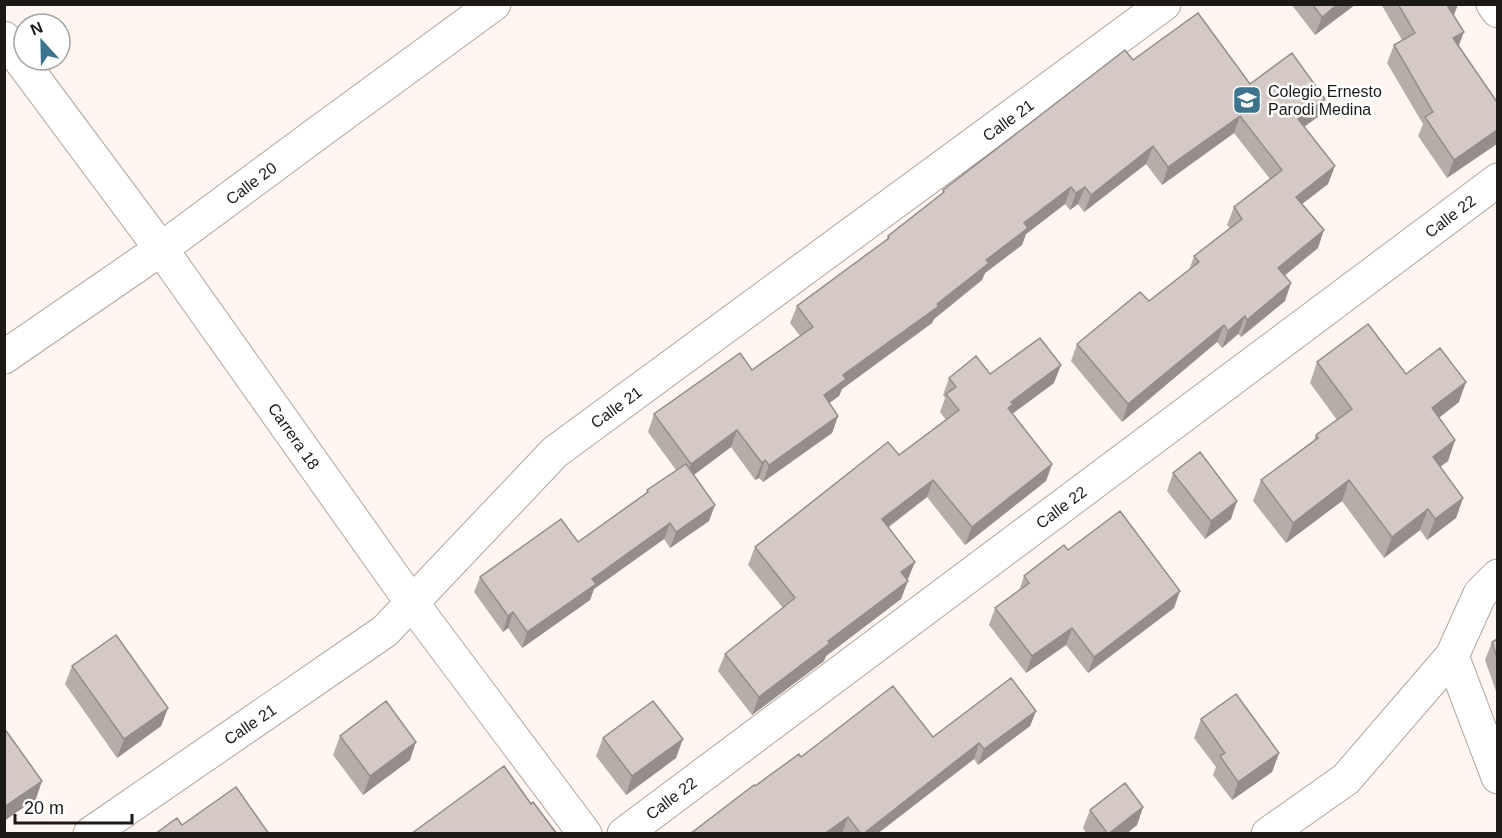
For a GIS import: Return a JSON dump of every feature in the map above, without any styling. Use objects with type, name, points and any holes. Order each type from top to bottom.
[{"type":"street","name":"Calle 20","points":[[4,357],[161,249],[494,4]]},
{"type":"street","name":"Calle 21","points":[[90,834],[385,631],[555,452],[1164,4]]},
{"type":"street","points":[[1492,4],[1497,11]]},
{"type":"street","name":"Carrera 18","points":[[4,38],[161,249],[412,603],[585,834]]},
{"type":"street","name":"Calle 22","points":[[624,834],[1497,180]]},
{"type":"street","points":[[1268,834],[1346,780],[1452,656],[1480,594],[1497,576]]},
{"type":"street","points":[[1452,656],[1497,777]]},
{"type":"building","points":[[1312,4],[1338,4],[1322,17]]},
{"type":"building","points":[[1398,4],[1449,4],[1447,5],[1464,32],[1453,38],[1497,102],[1497,130],[1454,160],[1425,117],[1433,112],[1394,45],[1415,33]]},
{"type":"building","points":[[1198,13],[1250,84],[1292,53],[1325,99],[1298,119],[1335,166],[1296,197],[1324,230],[1278,268],[1291,283],[1247,320],[1245,316],[1228,331],[1224,325],[1128,404],[1077,344],[1140,292],[1149,301],[1199,262],[1194,256],[1242,219],[1234,207],[1282,170],[1240,116],[1168,167],[1153,146],[1091,195],[1085,187],[1076,193],[1071,187],[1024,223],[1028,228],[986,260],[989,263],[937,304],[939,306],[843,375],[846,379],[824,395],[838,416],[769,465],[765,460],[762,463],[737,430],[691,464],[654,414],[740,353],[752,370],[813,327],[797,306],[889,238],[888,236],[944,192],[943,190],[1125,50],[1133,60]]},
{"type":"building","points":[[1368,324],[1406,374],[1440,348],[1466,382],[1432,408],[1455,440],[1433,457],[1463,498],[1435,519],[1428,509],[1392,537],[1349,480],[1293,523],[1261,480],[1318,438],[1316,435],[1352,409],[1317,362]]},
{"type":"building","points":[[1040,338],[1061,365],[1011,402],[1013,404],[1008,408],[1052,464],[972,527],[933,480],[882,519],[915,562],[901,572],[908,581],[828,641],[830,643],[759,697],[725,654],[795,598],[755,547],[888,442],[899,455],[959,410],[946,394],[956,387],[949,378],[976,356],[990,374]]},
{"type":"building","points":[[1200,452],[1237,501],[1211,521],[1173,473]]},
{"type":"building","points":[[686,464],[715,505],[676,532],[670,523],[592,579],[596,584],[527,632],[513,612],[508,616],[480,577],[561,519],[578,542]]},
{"type":"building","points":[[1120,511],[1180,591],[1094,657],[1072,628],[1032,656],[995,608],[1029,583],[1024,576],[1064,545],[1068,550]]},
{"type":"building","points":[[116,635],[168,708],[124,739],[72,666]]},
{"type":"building","points":[[1497,639],[1497,658],[1492,642]]},
{"type":"building","points":[[1011,678],[1036,711],[984,749],[979,743],[863,834],[848,817],[824,834],[690,834],[754,785],[799,754],[801,757],[893,686],[933,737]]},
{"type":"building","points":[[1236,694],[1279,753],[1238,782],[1220,756],[1225,753],[1201,719]]},
{"type":"building","points":[[386,701],[416,742],[370,776],[340,736]]},
{"type":"building","points":[[653,701],[683,739],[632,776],[603,738]]},
{"type":"building","points":[[4,728],[42,781],[4,807]]},
{"type":"building","points":[[504,766],[531,804],[533,802],[557,834],[411,834]]},
{"type":"building","points":[[1125,783],[1143,807],[1108,834],[1090,810]]},
{"type":"building","points":[[236,787],[269,834],[155,834],[177,818],[182,825]]},
{"type":"place","name":"Colegio Ernesto Parodi Medina","points":[[1247,100]]}]
